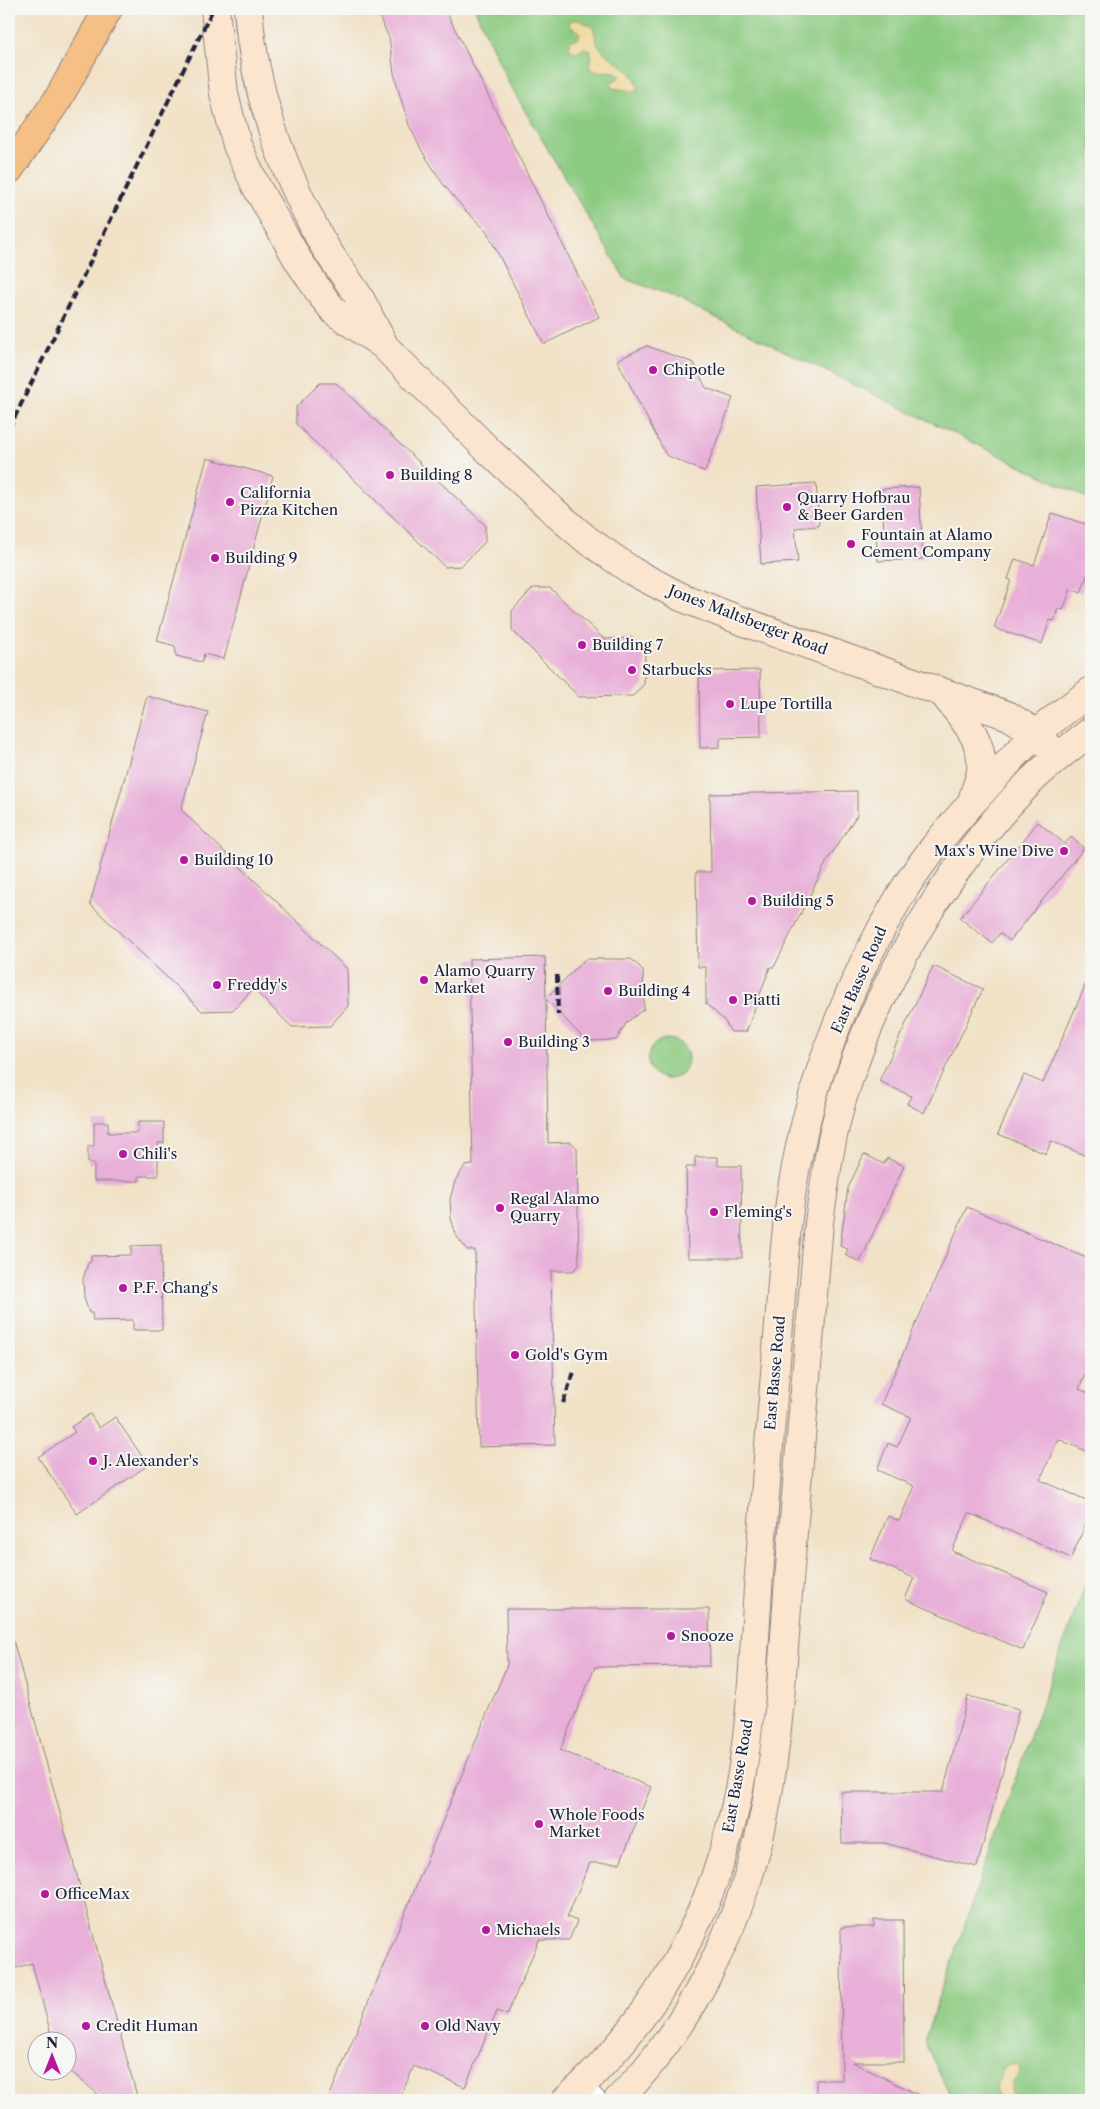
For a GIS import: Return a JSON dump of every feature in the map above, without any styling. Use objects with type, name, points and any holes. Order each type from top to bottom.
[{"type":"highway","points":[[9,170],[58,100],[108,9]]},
{"type":"main road","name":"Jones Maltsberger Road","points":[[216,9],[224,94],[237,145],[256,186],[298,260],[322,296],[335,312],[383,345],[488,451],[559,516],[586,539],[632,571],[681,597],[739,620],[1009,716],[1037,734],[1059,757]]},
{"type":"main road","name":"Jones Maltsberger Road","points":[[248,9],[251,46],[257,77],[268,122],[287,170],[321,240],[359,298],[383,345]]},
{"type":"main road","name":"East Basse Road","points":[[581,2095],[648,2007],[686,1945],[698,1921],[733,1820],[740,1785],[748,1715],[785,1248],[792,1190],[805,1127],[838,1023],[878,934],[901,894],[934,849],[972,802],[1037,734],[1091,690]]},
{"type":"main road","points":[[943,693],[971,730],[978,743],[980,771],[972,802]]},
{"type":"main road","name":"East Basse Road","points":[[618,2100],[649,2064],[680,2022],[719,1952],[742,1897],[763,1823],[777,1717],[818,1223],[827,1164],[842,1100],[869,1029],[908,948],[951,878],[1030,782],[1091,730]]},
{"type":"main road","points":[[748,1715],[777,1717]]},
{"type":"green space","points":[[475,9],[1091,9],[1091,500],[667,294],[625,279],[509,84]]},
{"type":"green space","points":[[672,1039],[679,1042],[685,1048],[688,1059],[687,1067],[679,1076],[672,1079],[664,1079],[657,1076],[649,1067],[648,1055],[651,1048],[660,1040]]},
{"type":"green space","points":[[1091,1569],[1091,2100],[952,2100],[924,2041],[1038,1714]]},
{"type":"sand","points":[[571,20],[579,20],[592,26],[598,45],[629,72],[637,84],[638,92],[613,88],[611,83],[621,76],[616,72],[593,71],[589,66],[592,58],[590,50],[584,48],[578,52],[571,51],[569,41],[578,38],[580,35],[570,25]]},
{"type":"sand","points":[[1012,2064],[1019,2066],[1020,2071],[1011,2086],[1012,2097],[1003,2099],[996,2094],[995,2086],[1001,2077],[1001,2069]]},
{"type":"building","points":[[375,9],[445,9],[599,317],[544,344],[486,230],[465,210],[443,184],[422,151],[409,125],[400,96],[394,73],[389,37]]},
{"type":"building","points":[[647,346],[694,363],[706,388],[733,398],[705,472],[666,455],[617,360]]},
{"type":"building","name":"Building 8","points":[[320,383],[336,383],[485,525],[485,542],[461,566],[445,567],[296,424],[296,407]]},
{"type":"building","name":"Building 9","points":[[207,458],[273,476],[224,659],[204,654],[202,662],[176,656],[175,646],[157,641]]},
{"type":"building","name":"Quarry Hofbrau & Beer Garden","points":[[816,483],[819,526],[795,528],[798,562],[761,564],[756,487]]},
{"type":"building","points":[[919,487],[923,559],[878,561],[876,533],[884,533],[882,489]]},
{"type":"building","points":[[1052,513],[1091,526],[1091,575],[1088,573],[1081,593],[1071,589],[1063,610],[1058,608],[1054,621],[1050,620],[1042,644],[994,628],[1011,580],[1008,579],[1015,559],[1034,565]]},
{"type":"building","name":"Building 7","points":[[533,588],[550,588],[604,639],[631,638],[645,651],[644,684],[633,696],[579,697],[512,630],[512,611]]},
{"type":"building","name":"Lupe Tortilla","points":[[760,670],[761,737],[720,738],[720,747],[700,748],[699,671]]},
{"type":"building","name":"Building 10","points":[[147,696],[208,712],[181,810],[347,969],[348,1006],[330,1026],[292,1027],[253,989],[233,1010],[202,1011],[90,904]]},
{"type":"building","name":"Building 5","points":[[857,791],[857,815],[827,861],[774,967],[770,967],[746,1032],[731,1032],[724,1020],[706,1004],[706,967],[698,967],[696,872],[711,872],[710,794]]},
{"type":"building","points":[[1038,822],[1065,844],[1071,837],[1084,848],[1010,941],[1000,933],[992,943],[960,918]]},
{"type":"building","points":[[545,957],[546,998],[585,959],[631,959],[643,970],[644,1009],[627,1022],[616,1040],[586,1041],[546,999],[548,1143],[571,1142],[577,1148],[579,1265],[573,1271],[551,1271],[555,1445],[479,1447],[475,1250],[467,1250],[456,1235],[451,1218],[450,1199],[455,1181],[465,1166],[473,1165],[469,959]]},
{"type":"building","points":[[933,966],[983,989],[924,1113],[907,1104],[911,1096],[879,1081]]},
{"type":"building","points":[[1091,972],[1091,1158],[1051,1141],[1046,1154],[998,1134],[1024,1075],[1043,1083]]},
{"type":"building","name":"Chili's","points":[[94,1122],[108,1122],[108,1133],[138,1133],[138,1122],[164,1122],[164,1143],[158,1143],[158,1176],[139,1176],[139,1181],[94,1181],[94,1163],[88,1163],[88,1146],[94,1146]]},
{"type":"building","points":[[864,1154],[884,1164],[887,1158],[904,1166],[860,1262],[845,1255],[848,1249],[840,1246],[848,1188]]},
{"type":"building","name":"Fleming's","points":[[695,1157],[718,1157],[718,1166],[741,1166],[742,1258],[688,1258],[686,1167],[695,1167]]},
{"type":"building","points":[[967,1207],[1091,1260],[1091,1361],[1079,1389],[1091,1394],[1091,1453],[1058,1439],[1040,1480],[1091,1502],[1091,1512],[1071,1558],[969,1513],[952,1551],[1048,1592],[1023,1650],[905,1599],[914,1578],[870,1559],[888,1516],[899,1521],[914,1486],[877,1470],[888,1443],[897,1447],[911,1417],[881,1404]]},
{"type":"building","name":"P.F. Chang's","points":[[161,1245],[162,1330],[133,1330],[133,1320],[93,1321],[92,1313],[89,1313],[84,1297],[83,1279],[88,1263],[91,1262],[91,1256],[131,1255],[131,1246]]},
{"type":"building","name":"J. Alexander's","points":[[90,1414],[99,1428],[115,1417],[148,1465],[77,1514],[38,1457],[75,1432],[71,1427]]},
{"type":"building","points":[[506,1609],[709,1609],[710,1666],[595,1667],[560,1750],[651,1787],[620,1863],[590,1863],[567,1917],[577,1921],[569,1940],[539,1940],[507,2015],[497,2011],[465,2087],[414,2066],[399,2100],[328,2100],[507,1665]]},
{"type":"building","points":[[9,1640],[13,1640],[138,2100],[105,2100],[78,2077],[78,2032],[50,2032],[32,1963],[9,1970]]},
{"type":"building","points":[[968,1696],[1019,1709],[977,1867],[884,1843],[842,1843],[841,1792],[943,1792]]},
{"type":"building","points":[[874,1920],[903,1920],[904,2062],[852,2062],[929,2100],[816,2100],[816,2080],[842,2080],[841,1927],[874,1927]]},
{"type":"railway","points":[[9,429],[213,9]]},
{"type":"railway","points":[[557,975],[558,1015]]},
{"type":"railway","points":[[563,1403],[574,1372]]},
{"type":"place","name":"Chipotle","points":[[653,370]]},
{"type":"place","name":"Building 8","points":[[390,475]]},
{"type":"place","name":"California Pizza Kitchen","points":[[230,502]]},
{"type":"place","name":"Quarry Hofbrau & Beer Garden","points":[[787,507]]},
{"type":"place","name":"Fountain at Alamo Cement Company","points":[[851,544]]},
{"type":"place","name":"Building 9","points":[[215,558]]},
{"type":"place","name":"Building 7","points":[[582,645]]},
{"type":"place","name":"Starbucks","points":[[632,670]]},
{"type":"place","name":"Lupe Tortilla","points":[[730,704]]},
{"type":"place","name":"Max's Wine Dive","points":[[1064,851]]},
{"type":"place","name":"Building 10","points":[[184,860]]},
{"type":"place","name":"Building 5","points":[[752,901]]},
{"type":"place","name":"Alamo Quarry Market","points":[[424,980]]},
{"type":"place","name":"Freddy's","points":[[217,985]]},
{"type":"place","name":"Building 4","points":[[608,991]]},
{"type":"place","name":"Piatti","points":[[733,1000]]},
{"type":"place","name":"Building 3","points":[[508,1042]]},
{"type":"place","name":"Chili's","points":[[123,1154]]},
{"type":"place","name":"Regal Alamo Quarry","points":[[500,1208]]},
{"type":"place","name":"Fleming's","points":[[714,1212]]},
{"type":"place","name":"P.F. Chang's","points":[[123,1288]]},
{"type":"place","name":"Gold's Gym","points":[[515,1355]]},
{"type":"place","name":"J. Alexander's","points":[[93,1461]]},
{"type":"place","name":"Snooze","points":[[671,1636]]},
{"type":"place","name":"Whole Foods Market","points":[[539,1824]]},
{"type":"place","name":"OfficeMax","points":[[45,1894]]},
{"type":"place","name":"Michaels","points":[[486,1930]]},
{"type":"place","name":"Credit Human","points":[[86,2026]]},
{"type":"place","name":"Old Navy","points":[[425,2026]]}]
